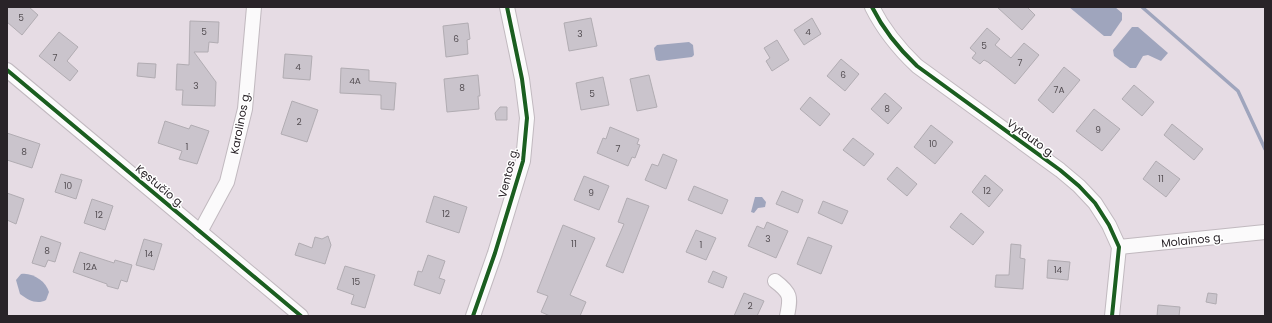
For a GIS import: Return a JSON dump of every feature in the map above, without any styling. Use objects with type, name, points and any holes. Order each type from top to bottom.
[{"type":"street","name":"Karolinos g.","points":[[200,232],[227,182],[245,109],[254,7]]},
{"type":"street","name":"Ventos g.","points":[[474,316],[523,161],[527,118],[522,79],[507,7]]},
{"type":"street","name":"Vytauto g.","points":[[872,7],[880,23],[896,46],[917,66],[1079,186],[1102,214],[1119,247]]},
{"type":"street","name":"Kęstučio g.","points":[[7,70],[301,316]]},
{"type":"street","name":"Molainos g.","points":[[1119,247],[1265,232]]},
{"type":"street","points":[[1112,316],[1119,247]]},
{"type":"street","points":[[775,282],[787,290],[790,301],[787,316]]},
{"type":"water","points":[[1069,7],[1115,7],[1122,13],[1122,20],[1111,36],[1104,36]]},
{"type":"water","points":[[1132,27],[1138,27],[1168,53],[1161,61],[1148,55],[1143,56],[1136,68],[1130,68],[1114,56],[1113,50]]},
{"type":"water","points":[[689,42],[693,45],[694,55],[692,57],[659,61],[656,60],[654,48],[657,45]]},
{"type":"water","points":[[755,197],[762,197],[766,202],[765,207],[758,208],[754,213],[751,212]]},
{"type":"water","points":[[21,274],[30,274],[45,284],[49,292],[46,300],[36,302],[20,294],[16,280]]},
{"type":"building","points":[[7,7],[29,7],[38,15],[22,35],[7,22]]},
{"type":"building","points":[[997,7],[1027,7],[1035,15],[1022,30]]},
{"type":"building","points":[[591,18],[597,46],[569,51],[564,23]]},
{"type":"building","points":[[812,18],[821,34],[804,45],[794,30]]},
{"type":"building","points":[[190,21],[219,22],[218,43],[209,42],[208,52],[194,52],[216,82],[215,106],[182,105],[183,90],[176,90],[177,64],[189,65]]},
{"type":"building","points":[[468,23],[470,39],[467,40],[468,54],[446,57],[443,26]]},
{"type":"building","points":[[987,28],[1000,39],[995,45],[1011,58],[1024,43],[1039,55],[1015,84],[988,62],[984,60],[980,64],[972,58],[976,53],[970,48]]},
{"type":"building","points":[[59,32],[78,47],[67,61],[78,71],[70,81],[39,56]]},
{"type":"building","points":[[777,40],[789,60],[772,71],[766,61],[770,58],[764,48]]},
{"type":"building","points":[[285,54],[312,56],[310,80],[283,78]]},
{"type":"building","points":[[841,59],[859,74],[845,91],[827,76]]},
{"type":"building","points":[[138,63],[156,64],[155,78],[137,76]]},
{"type":"building","points":[[1064,67],[1080,80],[1053,113],[1038,100]]},
{"type":"building","points":[[341,68],[369,70],[369,81],[396,83],[394,110],[381,109],[381,95],[340,93]]},
{"type":"building","points":[[478,75],[480,96],[478,96],[479,109],[447,112],[444,79]]},
{"type":"building","points":[[649,75],[657,107],[637,111],[630,79]]},
{"type":"building","points":[[603,77],[609,105],[581,110],[576,83]]},
{"type":"building","points":[[1134,85],[1154,102],[1142,116],[1122,99]]},
{"type":"building","points":[[885,93],[902,108],[888,124],[871,109]]},
{"type":"building","points":[[810,97],[830,114],[820,126],[800,109]]},
{"type":"building","points":[[292,101],[318,110],[307,142],[281,134]]},
{"type":"building","points":[[500,107],[507,107],[507,120],[496,120],[495,113]]},
{"type":"building","points":[[1094,109],[1120,129],[1102,151],[1076,131]]},
{"type":"building","points":[[165,121],[189,129],[191,125],[209,131],[197,164],[179,159],[182,151],[158,143]]},
{"type":"building","points":[[1172,124],[1203,149],[1194,160],[1164,135]]},
{"type":"building","points":[[931,125],[953,142],[935,164],[914,147]]},
{"type":"building","points":[[610,127],[639,139],[637,144],[640,145],[635,158],[632,157],[628,166],[597,153],[603,138],[606,139]]},
{"type":"building","points":[[7,133],[40,144],[32,168],[7,160]]},
{"type":"building","points":[[853,138],[874,154],[864,166],[843,150]]},
{"type":"building","points":[[663,154],[677,160],[666,189],[645,180],[652,164],[658,166]]},
{"type":"building","points":[[1156,161],[1180,179],[1166,197],[1143,179]]},
{"type":"building","points":[[897,167],[917,184],[907,196],[887,179]]},
{"type":"building","points":[[61,174],[82,180],[76,199],[55,192]]},
{"type":"building","points":[[985,175],[1003,190],[989,207],[972,192]]},
{"type":"building","points":[[584,176],[609,186],[599,210],[574,200]]},
{"type":"building","points":[[694,186],[728,200],[722,214],[688,200]]},
{"type":"building","points":[[782,191],[803,200],[798,213],[776,204]]},
{"type":"building","points":[[7,193],[24,199],[16,224],[7,220]]},
{"type":"building","points":[[434,196],[467,207],[459,233],[426,222]]},
{"type":"building","points":[[627,198],[649,206],[623,273],[606,266],[624,224],[618,222]]},
{"type":"building","points":[[92,199],[113,206],[105,230],[84,223]]},
{"type":"building","points":[[823,201],[848,211],[842,224],[818,213]]},
{"type":"building","points":[[961,213],[984,232],[973,245],[950,227]]},
{"type":"building","points":[[767,222],[788,231],[776,258],[748,246],[757,226],[764,229]]},
{"type":"building","points":[[563,225],[595,238],[570,295],[586,302],[580,316],[550,316],[541,312],[548,296],[537,292]]},
{"type":"building","points":[[696,230],[716,238],[706,260],[686,252]]},
{"type":"building","points":[[41,236],[61,243],[55,262],[48,260],[45,267],[32,263]]},
{"type":"building","points":[[328,236],[331,245],[325,264],[295,255],[299,243],[312,248],[315,237],[322,239]]},
{"type":"building","points":[[808,237],[832,246],[821,274],[797,264]]},
{"type":"building","points":[[144,239],[162,244],[154,270],[136,265]]},
{"type":"building","points":[[1011,244],[1021,245],[1020,258],[1025,259],[1023,289],[995,287],[996,275],[1009,275]]},
{"type":"building","points":[[80,252],[114,263],[115,260],[132,265],[127,282],[121,280],[118,289],[73,272]]},
{"type":"building","points":[[428,255],[445,261],[439,278],[445,280],[440,294],[414,285],[418,271],[422,272]]},
{"type":"building","points":[[1048,260],[1070,262],[1068,280],[1047,278]]},
{"type":"building","points":[[345,266],[375,275],[365,308],[351,304],[354,295],[337,289]]},
{"type":"building","points":[[713,271],[727,277],[723,288],[708,282]]},
{"type":"building","points":[[744,293],[764,301],[757,316],[734,316]]},
{"type":"building","points":[[1208,293],[1217,294],[1216,304],[1206,302]]},
{"type":"building","points":[[1158,305],[1180,307],[1179,316],[1157,316]]},
{"type":"waterway","points":[[1142,7],[1238,91],[1265,149]]},
{"type":"cycle path","points":[[473,316],[495,253],[523,161],[527,118],[522,79],[507,7]]},
{"type":"cycle path","points":[[872,7],[881,24],[892,39],[917,66],[1060,170],[1079,186],[1095,203],[1109,225],[1119,247],[1112,316]]},
{"type":"cycle path","points":[[7,70],[301,316]]}]
